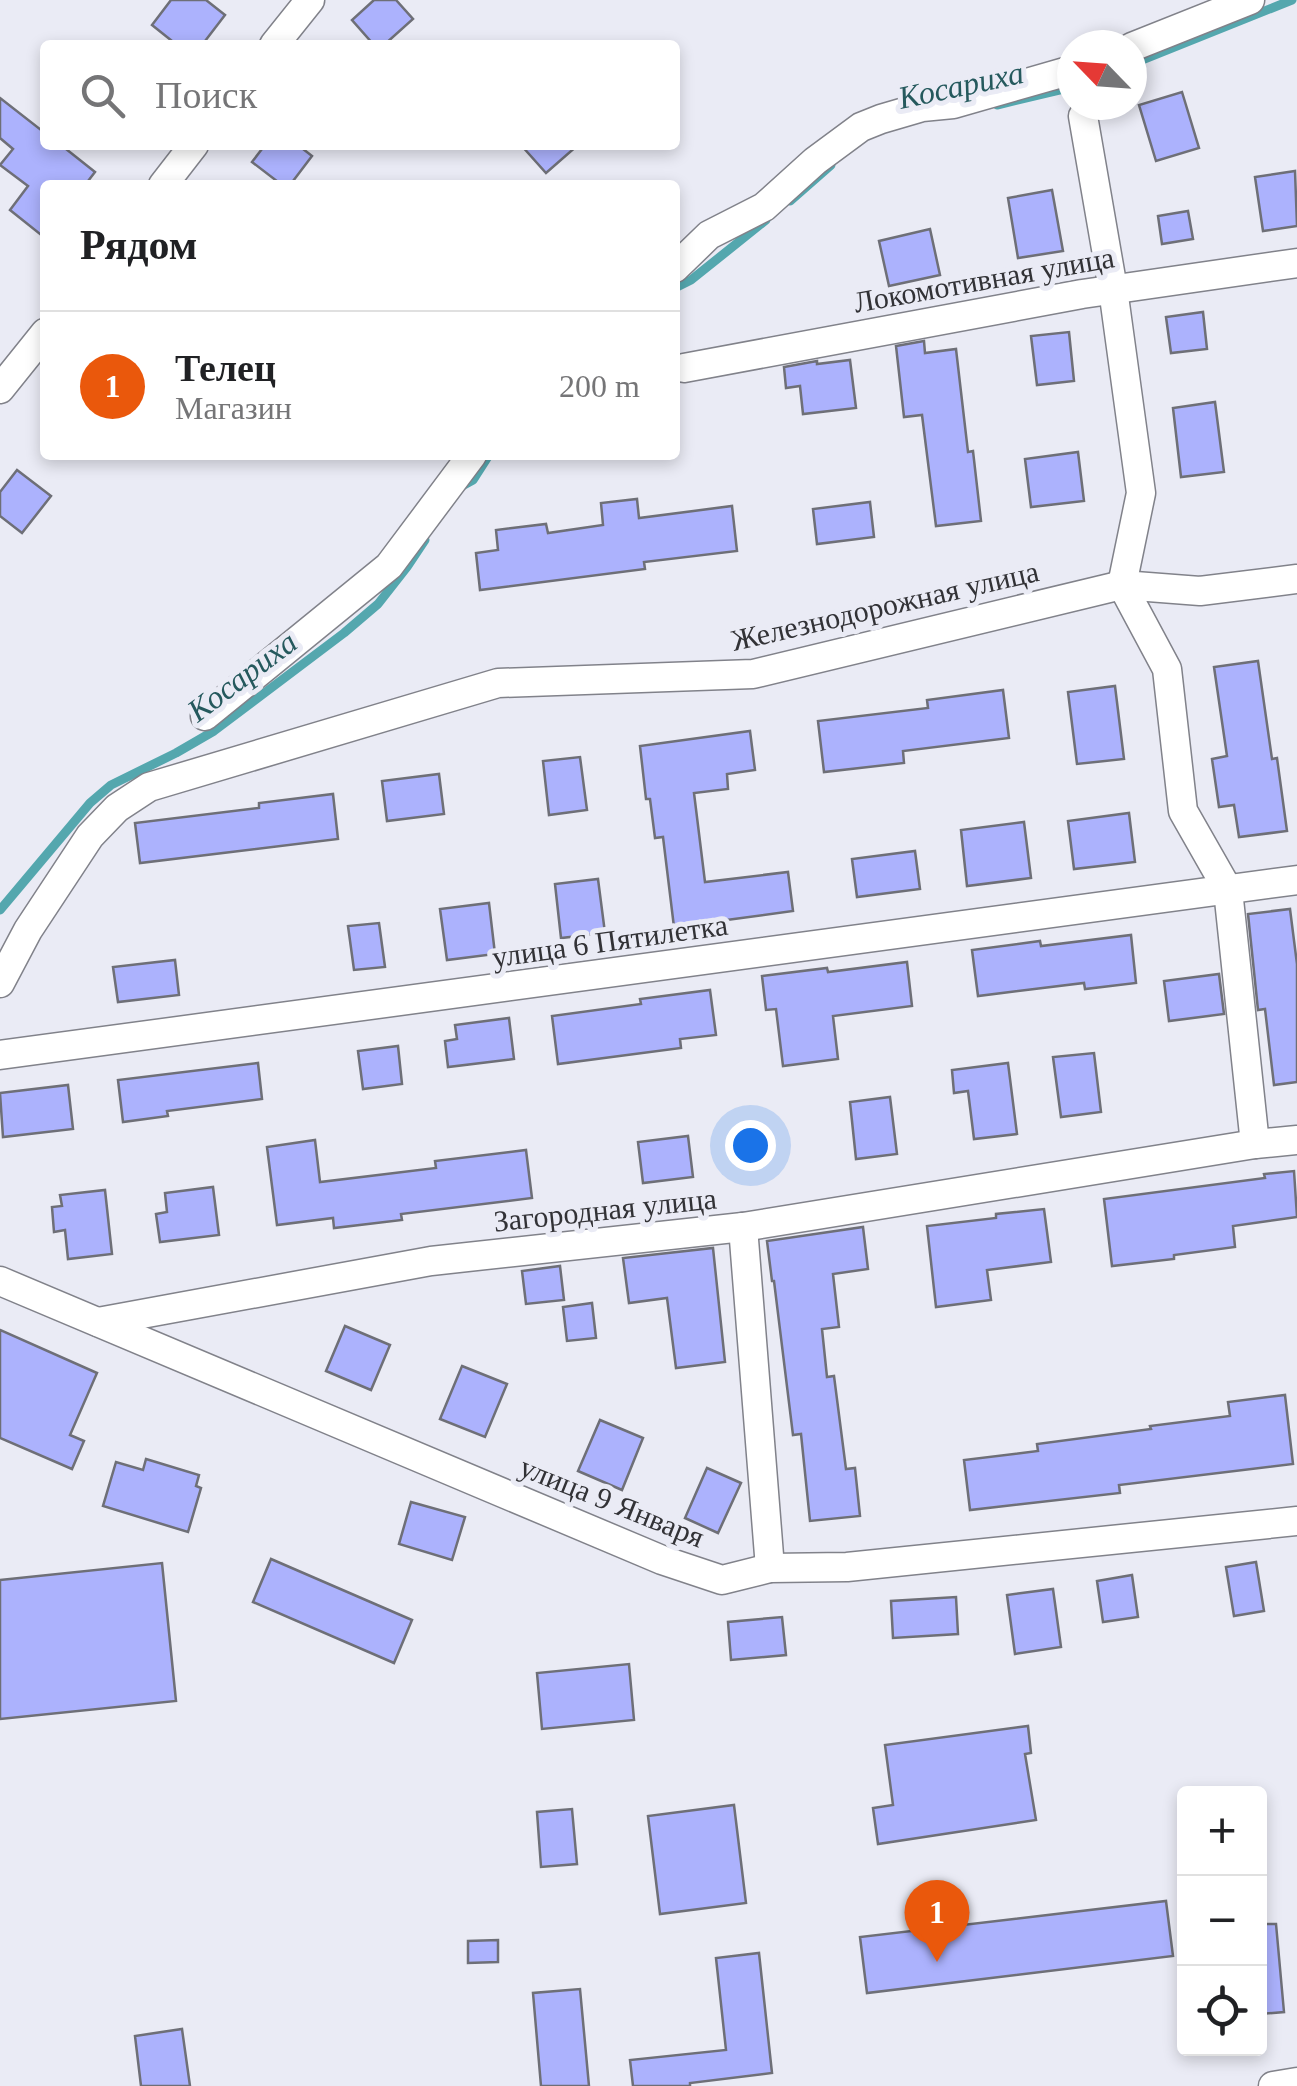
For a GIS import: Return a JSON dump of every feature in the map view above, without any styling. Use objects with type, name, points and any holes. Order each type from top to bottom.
[{"type":"street","points":[[278,40],[310,0]]},
{"type":"street","points":[[1147,41],[1250,0]]},
{"type":"street","points":[[680,263],[708,235],[764,207],[815,160],[860,127],[922,107],[953,104],[1057,74]]},
{"type":"street","points":[[1084,120],[1114,289],[1142,492],[1122,585],[1166,669],[1183,811],[1228,890],[1255,1144]]},
{"type":"street","points":[[166,180],[190,150]]},
{"type":"street","name":"Локомотивная улица","points":[[684,368],[1114,289],[1297,263]]},
{"type":"street","points":[[0,389],[40,339]]},
{"type":"street","points":[[205,716],[389,566],[468,460]]},
{"type":"street","name":"Железнодорожная улица","points":[[0,983],[28,930],[90,836],[117,808],[149,787],[498,683],[753,674],[1122,585],[1200,590],[1297,580]]},
{"type":"street","name":"улица 6 Пятилетка","points":[[0,1056],[1297,880]]},
{"type":"street","name":"Загородная улица","points":[[98,1322],[430,1261],[743,1228],[1297,1140]]},
{"type":"street","points":[[743,1228],[770,1568]]},
{"type":"street","name":"улица 9 Января","points":[[0,1282],[662,1560],[722,1580],[770,1568],[847,1568],[1297,1521]]},
{"type":"street","points":[[1273,2086],[1297,2082]]},
{"type":"building","points":[[171,0],[206,0],[225,15],[206,40],[171,40],[152,25]]},
{"type":"building","points":[[374,0],[396,0],[413,19],[390,40],[370,40],[352,20]]},
{"type":"building","points":[[1182,92],[1199,148],[1156,161],[1144,120],[1147,120],[1147,103]]},
{"type":"building","points":[[0,98],[40,129],[40,150],[67,150],[95,172],[89,180],[40,180],[40,234],[10,210],[28,186],[0,165],[13,149],[0,138]]},
{"type":"building","points":[[261,150],[304,150],[312,156],[294,180],[275,180],[252,162]]},
{"type":"building","points":[[525,150],[572,150],[546,173]]},
{"type":"building","points":[[1295,171],[1297,226],[1263,231],[1255,177]]},
{"type":"building","points":[[1052,190],[1063,251],[1018,258],[1008,198]]},
{"type":"building","points":[[1188,211],[1193,239],[1162,244],[1158,216]]},
{"type":"building","points":[[930,229],[940,275],[889,286],[879,241]]},
{"type":"building","points":[[1203,312],[1207,349],[1171,353],[1166,317]]},
{"type":"building","points":[[1069,332],[1074,381],[1037,385],[1031,336]]},
{"type":"building","points":[[924,341],[925,353],[956,349],[981,521],[936,526],[922,415],[904,417],[896,346]]},
{"type":"building","points":[[850,360],[856,408],[803,414],[800,386],[786,388],[784,367]]},
{"type":"building","points":[[1215,402],[1224,472],[1181,477],[1173,408]]},
{"type":"building","points":[[1078,452],[1084,501],[1031,507],[1025,459]]},
{"type":"building","points":[[17,470],[51,496],[22,533],[0,516],[0,492]]},
{"type":"building","points":[[637,499],[639,518],[732,506],[737,551],[644,562],[645,569],[480,590],[476,553],[498,550],[496,530],[546,524],[548,533],[603,525],[601,503]]},
{"type":"building","points":[[870,502],[874,537],[817,544],[813,509]]},
{"type":"building","points":[[1258,661],[1287,831],[1239,837],[1234,805],[1219,807],[1212,759],[1227,756],[1214,667]]},
{"type":"building","points":[[1115,686],[1124,759],[1077,764],[1068,692]]},
{"type":"building","points":[[1003,690],[1009,738],[903,751],[904,763],[824,772],[818,721],[928,708],[927,700]]},
{"type":"building","points":[[750,731],[755,770],[727,774],[728,789],[694,793],[705,882],[788,872],[793,911],[674,927],[663,837],[655,838],[640,746]]},
{"type":"building","points":[[580,757],[587,810],[549,815],[543,761]]},
{"type":"building","points":[[439,774],[444,814],[387,821],[382,781]]},
{"type":"building","points":[[333,794],[338,839],[140,863],[135,823],[259,808],[259,803]]},
{"type":"building","points":[[1129,813],[1135,862],[1074,869],[1068,821]]},
{"type":"building","points":[[1024,822],[1031,878],[967,886],[961,830]]},
{"type":"building","points":[[915,851],[920,889],[857,897],[852,859]]},
{"type":"building","points":[[598,879],[605,933],[561,938],[555,884]]},
{"type":"building","points":[[489,903],[495,954],[447,960],[440,909]]},
{"type":"building","points":[[1290,909],[1297,964],[1297,1082],[1274,1085],[1265,1009],[1258,1010],[1248,914]]},
{"type":"building","points":[[379,923],[385,967],[354,970],[348,926]]},
{"type":"building","points":[[1131,935],[1136,983],[1085,989],[1084,983],[978,996],[972,950]]},
{"type":"building","points":[[175,960],[179,995],[118,1002],[113,967]]},
{"type":"building","points":[[907,962],[912,1006],[833,1016],[838,1059],[783,1066],[776,1009],[766,1010],[762,976]]},
{"type":"building","points":[[1219,974],[1224,1014],[1169,1021],[1164,981]]},
{"type":"building","points":[[710,990],[716,1035],[680,1039],[681,1048],[558,1064],[552,1016]]},
{"type":"building","points":[[509,1018],[514,1059],[448,1067],[445,1041],[457,1039],[455,1025]]},
{"type":"building","points":[[398,1046],[402,1084],[363,1089],[358,1051]]},
{"type":"building","points":[[1094,1053],[1101,1112],[1061,1117],[1053,1057]]},
{"type":"building","points":[[258,1063],[262,1099],[167,1111],[168,1116],[123,1122],[118,1080]]},
{"type":"building","points":[[1008,1063],[1017,1134],[974,1139],[968,1091],[954,1093],[952,1070]]},
{"type":"building","points":[[68,1085],[73,1129],[3,1137],[0,1093]]},
{"type":"building","points":[[890,1097],[897,1154],[856,1159],[850,1102]]},
{"type":"building","points":[[688,1136],[693,1177],[643,1183],[638,1142]]},
{"type":"building","points":[[315,1140],[320,1182],[436,1168],[435,1161],[526,1150],[532,1198],[401,1214],[402,1220],[334,1228],[333,1218],[277,1225],[267,1147]]},
{"type":"building","points":[[1294,1171],[1297,1217],[1233,1226],[1235,1247],[1112,1266],[1104,1199]]},
{"type":"building","points":[[213,1187],[219,1235],[160,1242],[156,1214],[167,1212],[165,1193]]},
{"type":"building","points":[[105,1190],[112,1254],[68,1259],[65,1230],[54,1232],[52,1207],[62,1206],[60,1195]]},
{"type":"building","points":[[1044,1209],[1051,1262],[987,1270],[991,1300],[936,1307],[927,1226]]},
{"type":"building","points":[[863,1227],[868,1269],[833,1274],[839,1327],[822,1329],[827,1377],[834,1376],[846,1469],[855,1468],[860,1516],[810,1521],[801,1434],[793,1435],[767,1241]]},
{"type":"building","points":[[713,1248],[725,1362],[676,1368],[667,1298],[629,1303],[623,1258]]},
{"type":"building","points":[[560,1266],[564,1300],[526,1304],[522,1271]]},
{"type":"building","points":[[592,1303],[596,1338],[567,1341],[563,1307]]},
{"type":"building","points":[[345,1326],[390,1345],[371,1390],[326,1371]]},
{"type":"building","points":[[0,1330],[97,1373],[70,1435],[84,1441],[72,1469],[0,1438]]},
{"type":"building","points":[[462,1366],[507,1384],[485,1437],[440,1419]]},
{"type":"building","points":[[1285,1395],[1293,1464],[1119,1485],[1120,1493],[970,1510],[964,1460],[1038,1451],[1037,1444],[1230,1416],[1228,1402]]},
{"type":"building","points":[[600,1420],[643,1438],[622,1490],[578,1471]]},
{"type":"building","points":[[146,1459],[199,1475],[196,1486],[201,1488],[188,1532],[103,1506],[116,1462],[143,1470]]},
{"type":"building","points":[[707,1468],[741,1483],[718,1533],[685,1518]]},
{"type":"building","points":[[411,1502],[465,1517],[452,1560],[399,1544]]},
{"type":"building","points":[[271,1559],[412,1620],[394,1663],[253,1602]]},
{"type":"building","points":[[1256,1562],[1264,1611],[1234,1616],[1226,1567]]},
{"type":"building","points":[[162,1563],[176,1701],[0,1719],[0,1580]]},
{"type":"building","points":[[1132,1575],[1138,1617],[1103,1622],[1097,1581]]},
{"type":"building","points":[[1053,1589],[1061,1647],[1015,1654],[1007,1595]]},
{"type":"building","points":[[956,1597],[958,1634],[893,1638],[891,1601]]},
{"type":"building","points":[[782,1617],[786,1655],[731,1660],[728,1622]]},
{"type":"building","points":[[629,1664],[634,1720],[542,1729],[537,1673]]},
{"type":"building","points":[[1028,1726],[1031,1753],[1025,1754],[1036,1820],[878,1844],[873,1808],[893,1805],[885,1745]]},
{"type":"building","points":[[734,1805],[746,1903],[660,1914],[648,1816]]},
{"type":"building","points":[[572,1809],[577,1864],[541,1867],[537,1812]]},
{"type":"building","points":[[1166,1901],[1173,1956],[867,1993],[860,1937]]},
{"type":"building","points":[[1267,1924],[1276,1924],[1284,2012],[1267,2013]]},
{"type":"building","points":[[498,1940],[498,1962],[468,1963],[468,1941]]},
{"type":"building","points":[[759,1953],[772,2073],[690,2086],[633,2086],[630,2060],[726,2050],[716,1958]]},
{"type":"building","points":[[580,1989],[589,2086],[541,2086],[533,1993]]},
{"type":"building","points":[[182,2029],[190,2086],[141,2086],[135,2036]]},
{"type":"waterway","name":"Косариха","points":[[1147,58],[1292,0]]},
{"type":"waterway","name":"Косариха","points":[[997,105],[1057,91]]},
{"type":"waterway","name":"Косариха","points":[[790,201],[831,165]]},
{"type":"waterway","name":"Косариха","points":[[680,286],[766,220]]},
{"type":"waterway","name":"Косариха","points":[[462,486],[473,480],[486,460]]},
{"type":"waterway","name":"Косариха","points":[[0,910],[90,803],[111,785],[214,731],[344,633],[378,604],[425,540]]},
{"type":"place","name":"Телец","points":[[937,1962]]}]
